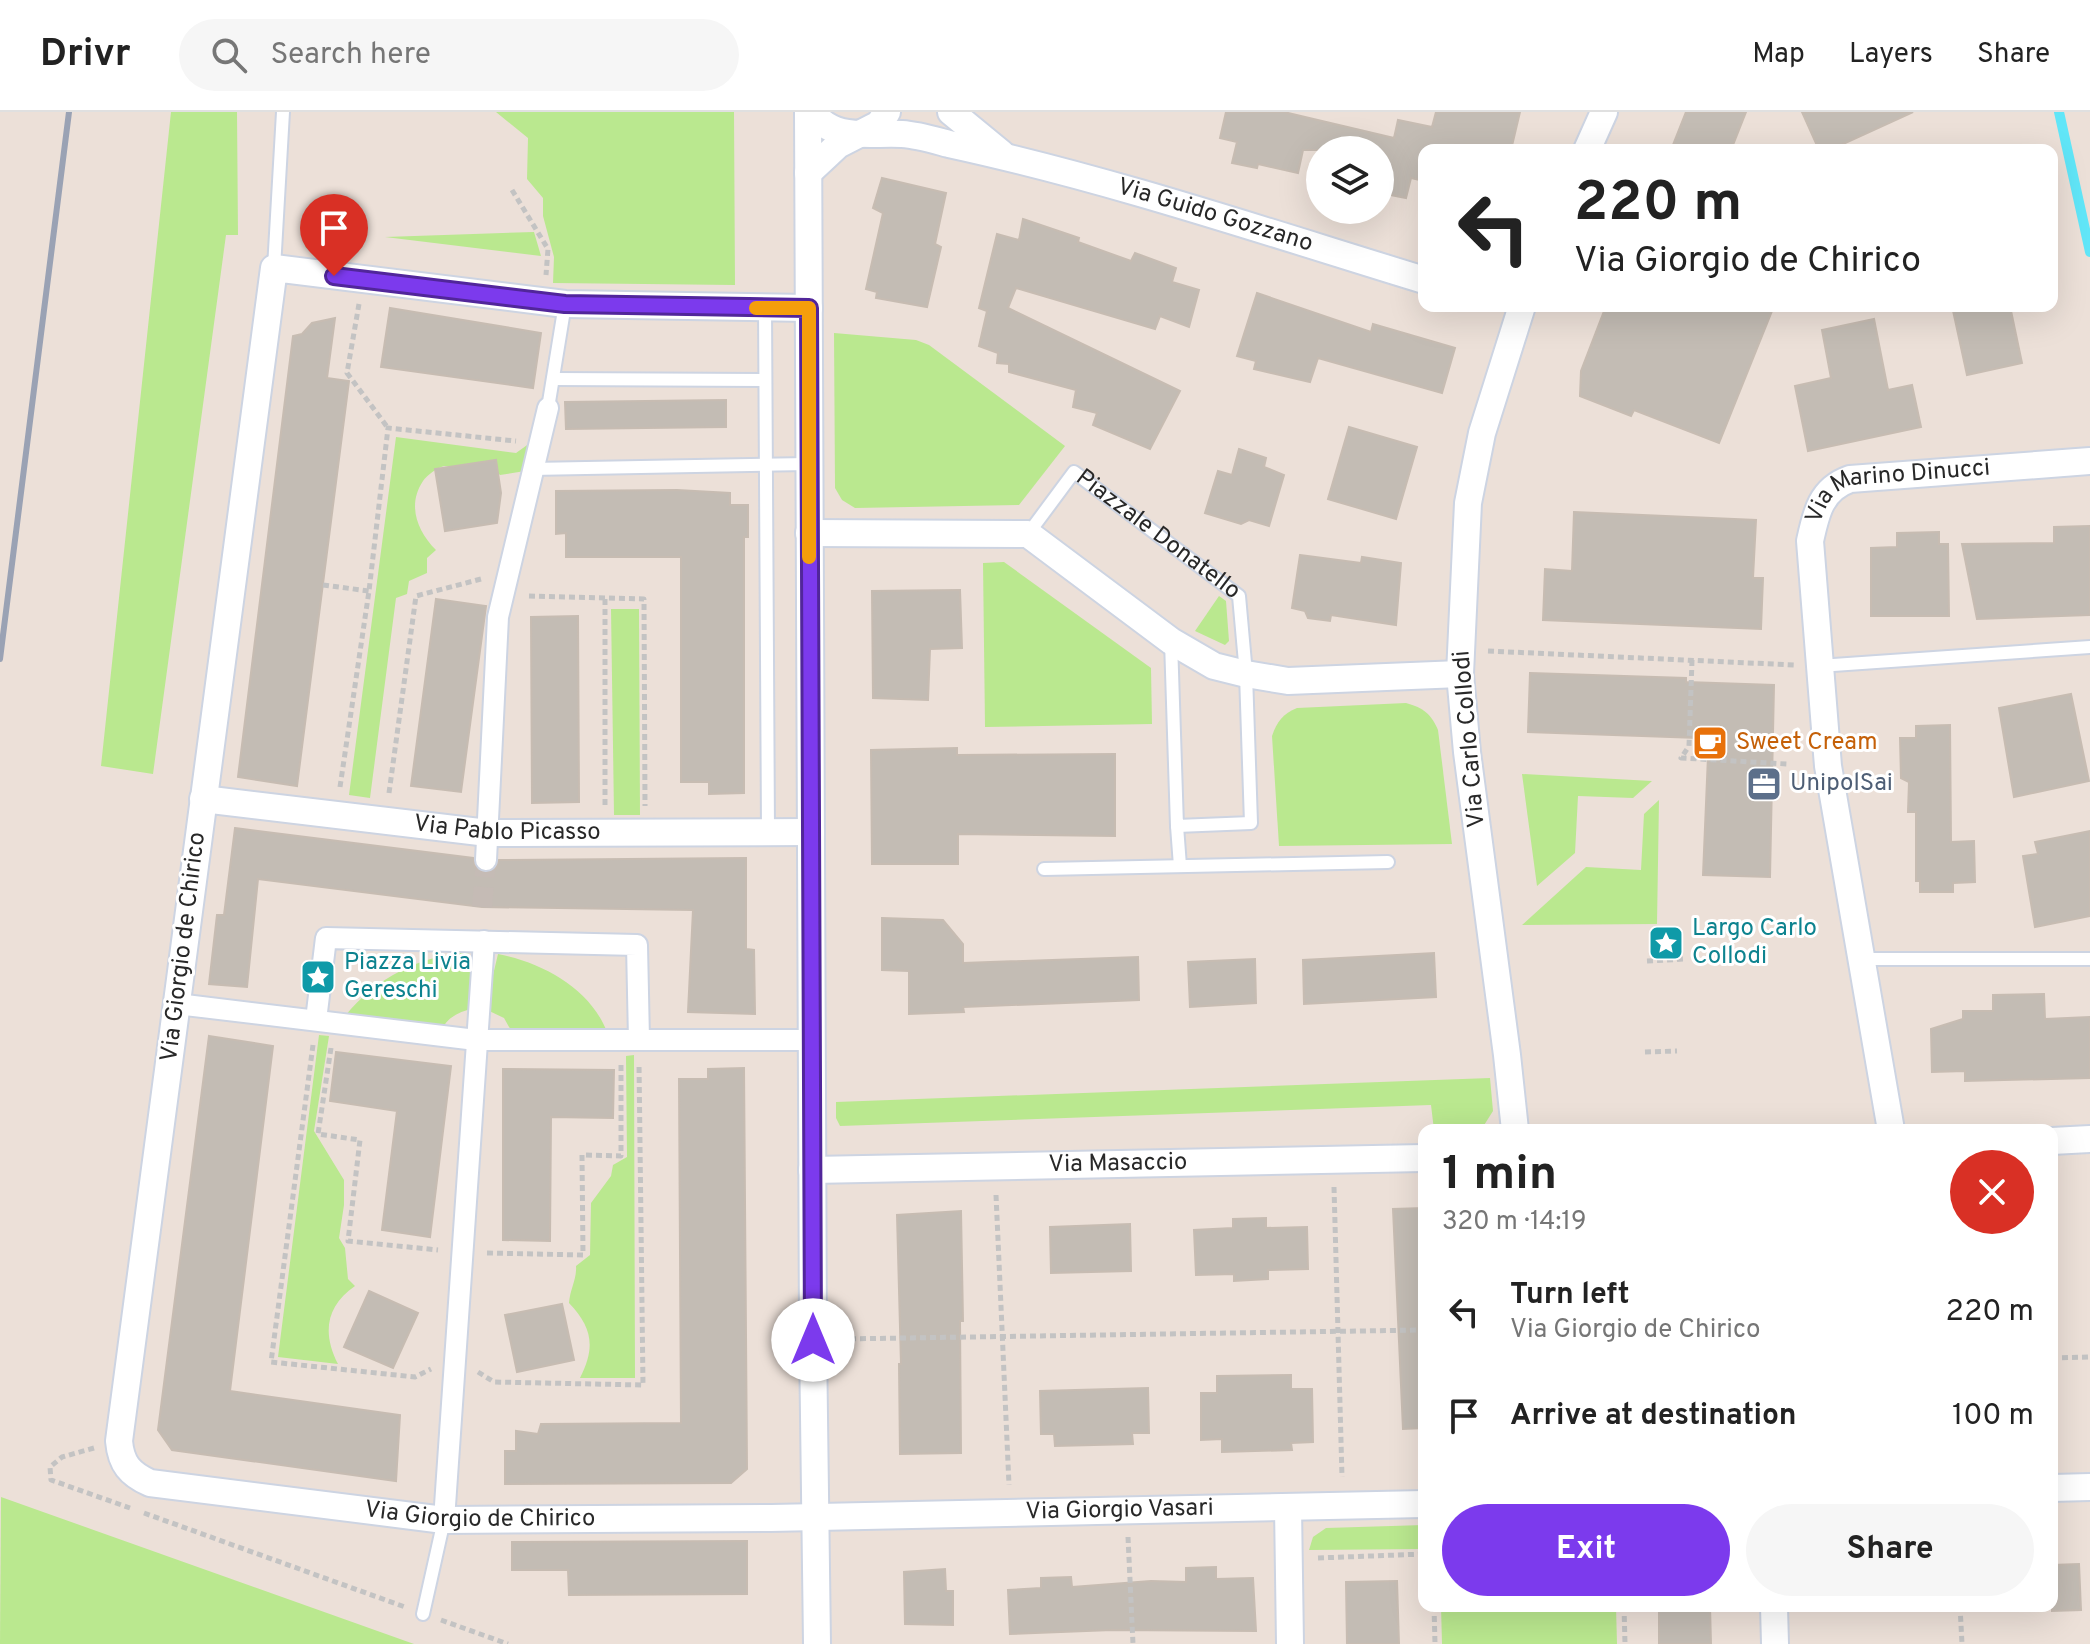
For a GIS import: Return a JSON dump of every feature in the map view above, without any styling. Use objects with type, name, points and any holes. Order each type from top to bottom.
[{"type":"street","points":[[810,112],[809,533],[817,1644]]},
{"type":"street","name":"Via Guido Gozzano","points":[[810,112],[833,131],[844,134],[906,134],[1003,155],[1418,278]]},
{"type":"street","points":[[808,173],[838,145],[879,124],[887,112]]},
{"type":"street","name":"Via Guido Gozzano","points":[[951,112],[1003,155]]},
{"type":"street","points":[[1590,144],[1604,112]]},
{"type":"street","points":[[274,268],[554,303],[809,308]]},
{"type":"street","name":"Via Giorgio de Chirico","points":[[274,268],[119,1441],[120,1455],[135,1476],[150,1483],[444,1520],[814,1517]]},
{"type":"street","name":"Via Carlo Collodi","points":[[1514,1124],[1467,752],[1460,674],[1468,503],[1482,433],[1516,312]]},
{"type":"street","points":[[486,860],[498,617],[531,469],[546,417]]},
{"type":"street","name":"Via Marino Dinucci","points":[[1890,1124],[1828,766],[1810,541],[1815,515],[1835,484],[1850,479],[2090,461]]},
{"type":"street","points":[[809,533],[1028,534],[1171,641],[1214,666],[1288,681],[1460,674]]},
{"type":"street","name":"Via Pablo Picasso","points":[[203,799],[488,833],[811,832]]},
{"type":"street","points":[[325,1022],[326,938],[637,945],[630,1040]]},
{"type":"street","points":[[444,1520],[484,941]]},
{"type":"street","points":[[177,1004],[476,1040],[812,1040]]},
{"type":"street","points":[[2058,1141],[2090,1139]]},
{"type":"street","name":"Via Masaccio","points":[[812,1170],[1418,1158]]},
{"type":"street","points":[[2058,1488],[2090,1487]]},
{"type":"street","name":"Via Giorgio Vasari","points":[[814,1517],[1418,1504]]},
{"type":"street","points":[[1288,1507],[1290,1644]]},
{"type":"street","points":[[1774,1612],[1775,1644]]},
{"type":"lane","points":[[274,268],[283,112]]},
{"type":"lane","points":[[546,417],[553,379],[554,303]]},
{"type":"lane","points":[[765,307],[768,833]]},
{"type":"lane","points":[[553,379],[765,380]]},
{"type":"lane","points":[[531,469],[809,464]]},
{"type":"lane","name":"Piazzale Donatello","points":[[1028,534],[1074,472],[1239,596],[1246,674],[1251,823],[1177,826]]},
{"type":"lane","points":[[1171,641],[1180,866]]},
{"type":"lane","points":[[1819,666],[2090,647]]},
{"type":"lane","points":[[1044,869],[1388,862]]},
{"type":"lane","points":[[1860,959],[2090,959]]},
{"type":"lane","points":[[423,1614],[444,1520]]},
{"type":"path","points":[[512,190],[548,249],[554,303]]},
{"type":"path","points":[[336,816],[369,591],[388,428],[347,373],[364,280]]},
{"type":"path","points":[[388,428],[514,442],[546,417]]},
{"type":"path","points":[[385,821],[416,596],[509,572]]},
{"type":"path","points":[[323,585],[369,591]]},
{"type":"path","points":[[504,596],[644,599],[646,833]]},
{"type":"path","points":[[605,598],[605,833]]},
{"type":"path","points":[[1486,651],[1819,666]]},
{"type":"path","points":[[1692,660],[1689,746],[1681,758],[1787,764]]},
{"type":"path","points":[[1647,961],[1685,959]]},
{"type":"path","points":[[325,1022],[318,1134],[360,1140],[348,1241],[462,1252],[583,1255],[582,1155],[621,1156],[630,1040]]},
{"type":"path","points":[[325,1022],[271,1362],[415,1377],[455,1357],[494,1382],[643,1385],[630,1040]]},
{"type":"path","points":[[1645,1052],[1677,1051]]},
{"type":"path","points":[[1334,1178],[1342,1481]]},
{"type":"path","points":[[995,1186],[1009,1489]]},
{"type":"path","points":[[835,1339],[1418,1330]]},
{"type":"path","points":[[2058,1358],[2090,1357]]},
{"type":"path","points":[[119,1441],[62,1457],[50,1467],[51,1480],[508,1644]]},
{"type":"path","points":[[1127,1511],[1133,1644]]},
{"type":"path","points":[[1289,1559],[1418,1554]]},
{"type":"path","points":[[1434,1612],[1435,1644]]},
{"type":"path","points":[[1624,1612],[1625,1644]]},
{"type":"path","points":[[1960,1612],[1962,1644]]},
{"type":"green space","points":[[171,112],[237,112],[238,235],[226,235],[153,774],[101,766]]},
{"type":"green space","points":[[496,112],[734,112],[735,285],[553,283],[554,257],[543,216],[543,198],[527,179],[528,138]]},
{"type":"green space","points":[[347,232],[344,256],[306,248],[303,236]]},
{"type":"green space","points":[[534,232],[541,256],[385,237]]},
{"type":"green space","points":[[834,333],[916,340],[929,345],[1065,446],[1019,505],[855,508],[842,500],[835,488]]},
{"type":"green space","points":[[396,437],[516,453],[530,443],[525,471],[500,475],[495,470],[463,470],[444,466],[427,476],[418,490],[416,517],[424,535],[436,550],[427,558],[427,573],[409,581],[407,594],[396,598],[370,798],[349,795]]},
{"type":"green space","points":[[1004,562],[1151,668],[1152,724],[985,727],[983,563]]},
{"type":"green space","points":[[1219,596],[1226,601],[1229,641],[1225,645],[1195,631]]},
{"type":"green space","points":[[611,609],[639,609],[640,815],[614,815]]},
{"type":"green space","points":[[1406,703],[1426,712],[1438,730],[1452,844],[1279,846],[1272,736],[1281,719],[1297,708]]},
{"type":"green space","points":[[1522,774],[1652,781],[1633,798],[1578,796],[1575,853],[1537,886]]},
{"type":"green space","points":[[1659,800],[1657,924],[1522,925],[1586,867],[1641,870],[1644,814]]},
{"type":"green space","points":[[468,951],[474,1008],[454,1016],[441,1031],[345,1016],[371,990],[400,971],[432,958]]},
{"type":"green space","points":[[498,954],[548,971],[577,990],[599,1016],[607,1032],[513,1034],[504,1018],[485,1009]]},
{"type":"green space","points":[[319,1035],[329,1036],[314,1131],[344,1180],[339,1238],[345,1248],[348,1279],[355,1286],[338,1302],[330,1321],[330,1342],[338,1364],[278,1357]]},
{"type":"green space","points":[[634,1055],[635,1378],[580,1378],[588,1357],[589,1338],[583,1320],[569,1303],[576,1266],[590,1255],[591,1203],[611,1176],[613,1165],[627,1157],[626,1056]]},
{"type":"green space","points":[[1490,1078],[1493,1111],[1485,1124],[1433,1124],[1431,1105],[840,1126],[836,1118],[836,1102]]},
{"type":"green space","points":[[1,1497],[414,1644],[0,1644]]},
{"type":"green space","points":[[1418,1525],[1418,1549],[1309,1550],[1313,1537],[1326,1528]]},
{"type":"green space","points":[[1441,1612],[1616,1612],[1617,1644],[1442,1644]]},
{"type":"building","points":[[1226,112],[1284,112],[1386,136],[1306,136],[1306,150],[1303,150],[1298,173],[1258,164],[1257,168],[1232,163],[1237,142],[1220,138]]},
{"type":"building","points":[[1436,112],[1520,112],[1512,144],[1418,144],[1418,180],[1411,178],[1406,198],[1394,196],[1394,138],[1398,120],[1432,127]]},
{"type":"building","points":[[1686,112],[1746,112],[1733,144],[1673,144]]},
{"type":"building","points":[[1802,112],[1913,112],[1843,144],[1816,144]]},
{"type":"building","points":[[882,178],[946,193],[935,244],[941,247],[927,307],[876,298],[877,292],[866,289],[883,213],[873,208]]},
{"type":"building","points":[[1023,219],[1079,238],[1078,242],[1131,261],[1135,253],[1176,268],[1172,282],[1199,290],[1189,327],[1160,316],[1155,329],[1016,288],[1008,308],[1180,391],[1150,449],[1093,425],[1097,413],[1073,407],[1076,390],[1009,372],[1009,364],[997,363],[998,353],[979,346],[987,311],[979,308],[997,234],[1019,240]]},
{"type":"building","points":[[1257,293],[1371,332],[1373,324],[1455,348],[1442,393],[1318,358],[1310,382],[1254,369],[1256,361],[1237,356]]},
{"type":"building","points":[[390,308],[541,333],[533,388],[381,367]]},
{"type":"building","points":[[1604,312],[1772,312],[1719,443],[1634,410],[1631,416],[1580,396],[1581,371]]},
{"type":"building","points":[[1953,312],[2011,312],[2022,363],[1967,375]]},
{"type":"building","points":[[335,318],[327,378],[349,381],[297,786],[238,777],[293,336],[302,334],[312,323]]},
{"type":"building","points":[[1874,319],[1888,390],[1912,385],[1921,427],[1808,451],[1795,386],[1831,378],[1822,330]]},
{"type":"building","points":[[726,400],[726,427],[566,429],[565,402]]},
{"type":"building","points":[[1349,427],[1417,447],[1396,519],[1328,499]]},
{"type":"building","points":[[1239,449],[1266,458],[1264,467],[1284,475],[1269,526],[1249,520],[1241,524],[1205,513],[1218,471],[1232,475]]},
{"type":"building","points":[[496,460],[501,493],[497,523],[445,531],[435,469]]},
{"type":"building","points":[[556,491],[730,493],[730,505],[748,505],[748,537],[744,537],[744,793],[709,794],[709,782],[681,782],[681,557],[566,557],[566,533],[556,534]]},
{"type":"building","points":[[1574,512],[1756,520],[1753,578],[1763,578],[1761,629],[1543,620],[1545,569],[1572,571]]},
{"type":"building","points":[[2090,526],[2090,615],[1977,619],[1962,544],[2054,543],[2054,527]]},
{"type":"building","points":[[1939,532],[1939,544],[1948,544],[1949,616],[1871,616],[1871,548],[1897,547],[1897,533]]},
{"type":"building","points":[[1300,555],[1361,563],[1362,557],[1401,563],[1396,625],[1331,615],[1330,621],[1308,618],[1305,611],[1292,608]]},
{"type":"building","points":[[960,590],[962,648],[930,649],[928,700],[873,698],[872,591]]},
{"type":"building","points":[[436,599],[486,606],[461,792],[411,786]]},
{"type":"building","points":[[578,616],[579,802],[532,803],[531,617]]},
{"type":"building","points":[[1530,673],[1686,678],[1686,682],[1774,685],[1770,877],[1703,875],[1708,756],[1698,755],[1699,738],[1528,732]]},
{"type":"building","points":[[2071,694],[2089,781],[2014,797],[1999,708]]},
{"type":"building","points":[[1950,725],[1951,842],[1974,841],[1975,882],[1953,883],[1953,892],[1920,892],[1920,881],[1916,881],[1916,812],[1908,812],[1909,782],[1901,778],[1900,738],[1916,738],[1916,726]]},
{"type":"building","points":[[957,748],[957,755],[1115,754],[1115,836],[958,834],[958,864],[872,864],[871,750]]},
{"type":"building","points":[[235,828],[473,858],[475,867],[485,873],[496,868],[499,860],[746,858],[746,949],[754,950],[755,1014],[688,1012],[693,910],[482,907],[258,879],[247,987],[209,984],[217,915],[224,915]]},
{"type":"building","points":[[2090,831],[2090,916],[2035,927],[2023,856],[2038,854],[2035,842]]},
{"type":"building","points":[[882,918],[943,920],[963,944],[963,963],[1138,957],[1139,1000],[963,1007],[964,1012],[909,1014],[909,971],[882,970]]},
{"type":"building","points":[[1434,953],[1436,997],[1304,1004],[1303,960]]},
{"type":"building","points":[[1255,959],[1256,1003],[1190,1007],[1188,962]]},
{"type":"building","points":[[2044,994],[2045,1019],[2090,1017],[2090,1078],[1965,1081],[1965,1071],[1932,1072],[1931,1029],[1963,1019],[1963,1011],[1993,1011],[1993,995]]},
{"type":"building","points":[[209,1036],[273,1046],[230,1391],[400,1415],[396,1481],[172,1450],[158,1430]]},
{"type":"building","points":[[336,1052],[451,1066],[430,1237],[382,1230],[397,1111],[330,1101]]},
{"type":"building","points":[[744,1068],[747,1469],[731,1483],[505,1484],[505,1451],[516,1451],[516,1431],[538,1434],[541,1424],[681,1423],[679,1079],[708,1079],[708,1069]]},
{"type":"building","points":[[503,1069],[614,1070],[613,1118],[551,1117],[550,1241],[503,1240]]},
{"type":"building","points":[[1418,1208],[1418,1428],[1403,1429],[1393,1209]]},
{"type":"building","points":[[961,1211],[961,1453],[900,1454],[897,1215]]},
{"type":"building","points":[[1266,1218],[1266,1228],[1307,1227],[1308,1269],[1268,1270],[1268,1279],[1234,1281],[1234,1274],[1196,1275],[1194,1230],[1233,1228],[1233,1219]]},
{"type":"building","points":[[1130,1224],[1131,1271],[1051,1273],[1050,1227]]},
{"type":"building","points":[[369,1291],[418,1313],[393,1368],[344,1347]]},
{"type":"building","points":[[562,1304],[574,1360],[517,1372],[505,1315]]},
{"type":"building","points":[[1291,1375],[1291,1389],[1312,1389],[1313,1442],[1291,1443],[1292,1450],[1222,1452],[1222,1439],[1201,1440],[1201,1393],[1217,1393],[1217,1376]]},
{"type":"building","points":[[1148,1388],[1149,1433],[1132,1433],[1133,1444],[1055,1446],[1054,1434],[1041,1434],[1040,1391]]},
{"type":"building","points":[[747,1541],[747,1594],[569,1595],[568,1570],[512,1570],[512,1542]]},
{"type":"building","points":[[2079,1564],[2081,1610],[2058,1611],[2058,1565]]},
{"type":"building","points":[[1216,1567],[1216,1579],[1253,1578],[1256,1631],[1112,1630],[1010,1634],[1008,1590],[1041,1588],[1041,1578],[1071,1577],[1072,1587],[1151,1581],[1186,1582],[1186,1568]]},
{"type":"building","points":[[945,1569],[946,1591],[953,1591],[953,1625],[905,1624],[904,1572]]},
{"type":"building","points":[[1397,1581],[1399,1644],[1347,1644],[1346,1582]]},
{"type":"building","points":[[1659,1612],[1710,1612],[1711,1644],[1659,1644]]},
{"type":"waterway","points":[[2059,112],[2090,252]]},
{"type":"tunnel","points":[[482,907],[486,860]]},
{"type":"railway","points":[[0,659],[69,112]]},
{"type":"slow traffic","points":[[756,308],[809,308],[809,557]]},
{"type":"place","name":"Sweet Cream","points":[[1710,743]]},
{"type":"place","name":"UnipolSai","points":[[1764,784]]},
{"type":"place","name":"Largo Carlo Collodi","points":[[1666,943]]},
{"type":"place","name":"Piazza Livia Gereschi","points":[[318,977]]},
{"type":"route","points":[[334,276],[565,304],[809,308],[813,1340]]}]
